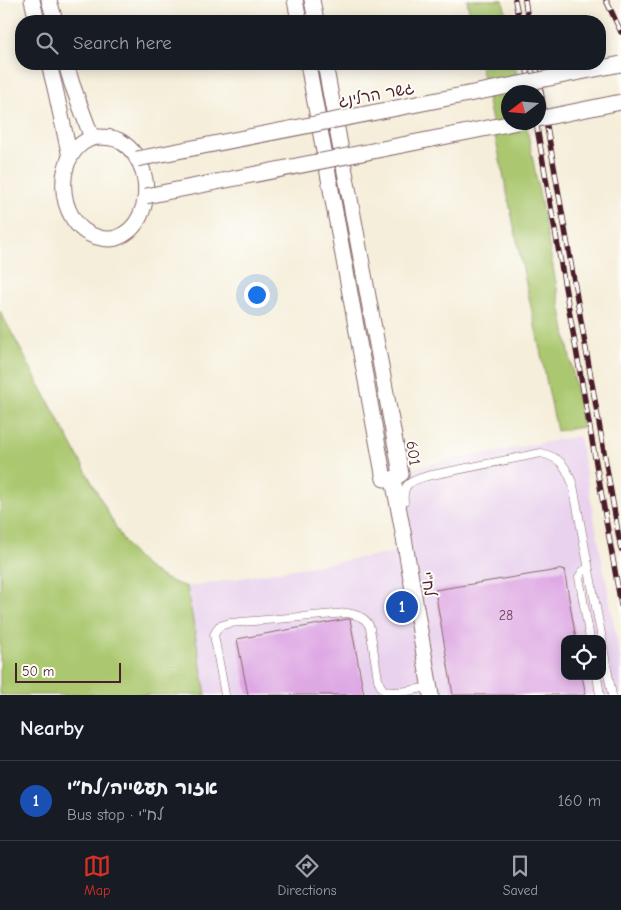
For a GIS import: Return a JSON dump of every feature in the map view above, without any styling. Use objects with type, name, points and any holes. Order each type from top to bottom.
[{"type":"street","points":[[32,0],[36,15]]},
{"type":"street","points":[[49,0],[53,15]]},
{"type":"street","points":[[295,0],[298,15]]},
{"type":"street","points":[[312,0],[315,15]]},
{"type":"street","name":"גשר הרלינג","points":[[606,67],[621,64]]},
{"type":"street","points":[[50,70],[70,157]]},
{"type":"street","points":[[68,70],[92,138]]},
{"type":"street","name":"601","points":[[309,70],[384,479],[392,479],[401,474],[326,70]]},
{"type":"street","name":"גשר הרלינג","points":[[137,159],[590,70]]},
{"type":"street","points":[[546,116],[621,102]]},
{"type":"street","points":[[146,196],[501,125]]},
{"type":"street","points":[[92,138],[110,138],[119,141],[128,148],[137,159],[146,181],[143,211],[137,222],[130,230],[112,239],[94,236],[77,224],[67,206],[64,191],[64,176],[70,157],[84,142],[92,138]]},
{"type":"street","name":"לח\"י","points":[[392,479],[430,691]]},
{"type":"lane","points":[[410,579],[416,578],[403,499],[406,485],[427,476],[541,453],[556,458],[563,464],[569,473],[573,485],[601,635]]},
{"type":"lane","points":[[588,568],[579,577],[589,635]]},
{"type":"lane","points":[[225,695],[214,635],[219,626],[230,623],[348,613],[363,618],[368,622],[378,679],[380,686],[384,690],[395,693],[430,691]]},
{"type":"lane","points":[[606,663],[612,695]]},
{"type":"lane","points":[[598,680],[600,695]]},
{"type":"shaded area","points":[[579,436],[621,663],[621,695],[206,695],[187,587],[396,552],[391,480],[399,470]]},
{"type":"green space","points":[[467,0],[503,0],[506,15],[470,15]]},
{"type":"green space","points":[[481,70],[516,70],[519,85],[501,85],[501,130],[527,130],[583,427],[557,431]]},
{"type":"green space","points":[[0,311],[119,533],[133,554],[141,562],[166,579],[187,587],[206,695],[0,695]]},
{"type":"building","points":[[564,569],[575,635],[561,635],[561,680],[583,680],[586,695],[453,695],[435,590]]},
{"type":"building","points":[[350,619],[364,695],[248,695],[237,639]]},
{"type":"railway","points":[[515,0],[518,15]]},
{"type":"railway","points":[[525,0],[527,15]]},
{"type":"railway","points":[[606,0],[621,32]]},
{"type":"railway","points":[[527,70],[530,85]]},
{"type":"railway","points":[[537,70],[621,549]]},
{"type":"railway","points":[[537,130],[621,605]]},
{"type":"place","name":"אזור תעשייה/לח״י","points":[[402,607]]}]
